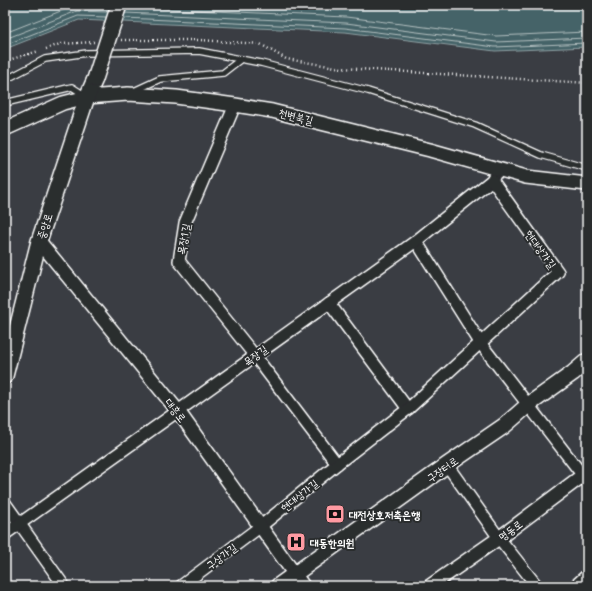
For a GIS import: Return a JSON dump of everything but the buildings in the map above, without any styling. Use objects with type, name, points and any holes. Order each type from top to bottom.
[{"type":"main road","name":"중앙로","points":[[5,376],[39,241],[119,5]]},
{"type":"main road","name":"구장터로","points":[[278,586],[299,580],[447,465],[504,426],[587,361]]},
{"type":"street","name":"천변북길","points":[[5,129],[63,103],[88,97],[128,94],[176,97],[272,110],[430,150],[495,175],[587,184]]},
{"type":"street","name":"목장1길","points":[[235,104],[185,223],[179,261],[254,356]]},
{"type":"street","name":"목장길","points":[[5,534],[416,241],[495,175]]},
{"type":"street","name":"현대상가길","points":[[261,526],[408,409],[481,344],[558,272],[495,175]]},
{"type":"street","name":"대흥로","points":[[39,241],[178,412],[299,580]]},
{"type":"street","points":[[416,241],[481,344],[528,406],[585,476]]},
{"type":"street","points":[[329,303],[408,409]]},
{"type":"street","points":[[254,356],[337,464]]},
{"type":"street","points":[[447,465],[499,538],[537,586]]},
{"type":"street","name":"명동로","points":[[430,586],[585,476]]},
{"type":"street","points":[[5,503],[64,586]]},
{"type":"street","name":"구상가길","points":[[181,586],[261,526]]},
{"type":"street","points":[[575,586],[587,575]]},
{"type":"lane","points":[[5,80],[45,59],[87,53],[199,51],[260,63],[375,94],[475,126],[541,155],[587,168]]},
{"type":"lane","points":[[128,94],[160,79],[223,73],[241,59]]},
{"type":"lane","points":[[5,103],[72,87],[88,97]]},
{"type":"path","points":[[119,40],[200,40],[260,44],[286,59],[342,68],[587,83]]},
{"type":"path","points":[[5,61],[60,44],[97,42]]},
{"type":"water","points":[[5,5],[587,5],[587,47],[495,51],[345,32],[79,20],[5,49]]},
{"type":"place","name":"대전상호저축은행","points":[[335,514]]},
{"type":"place","name":"대동한의원","points":[[296,542]]}]
